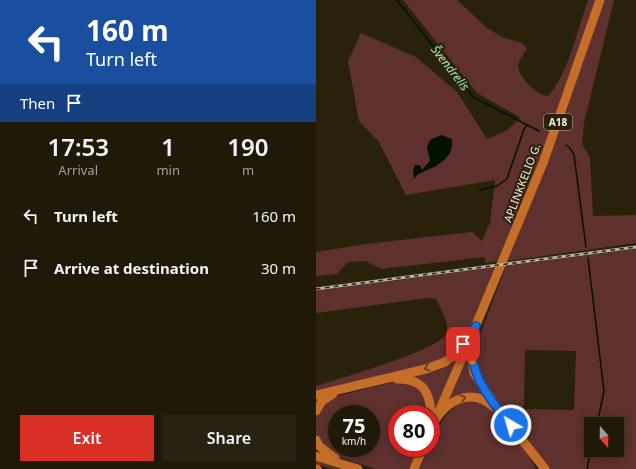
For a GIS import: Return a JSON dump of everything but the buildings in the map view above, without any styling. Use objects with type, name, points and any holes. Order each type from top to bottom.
[{"type":"highway","name":"APLINKKELIO G.","points":[[440,408],[496,281],[511,243],[561,113],[600,0]]},
{"type":"highway","points":[[316,395],[384,380],[445,362],[456,353],[475,328]]},
{"type":"highway","points":[[475,328],[471,354],[474,373],[501,413],[545,469]]},
{"type":"highway","points":[[384,380],[407,379],[421,386],[430,399],[430,405]]},
{"type":"highway","points":[[316,411],[322,401],[342,390]]},
{"type":"highway","points":[[440,417],[453,402],[467,396],[483,399],[501,413]]},
{"type":"highway","points":[[316,440],[328,454],[346,465]]},
{"type":"highway","points":[[530,450],[538,469]]},
{"type":"highway","points":[[316,456],[358,469]]},
{"type":"highway","points":[[415,467],[419,457]]},
{"type":"shaded area","points":[[403,0],[457,0],[487,28],[504,38],[522,43],[527,48],[519,62],[518,67],[520,72],[528,84],[543,95],[548,96],[561,77],[567,64],[588,0],[597,0],[543,152],[499,261],[486,263],[484,257],[382,269],[365,261],[348,262],[337,274],[316,276],[316,252],[366,244],[472,232],[482,241],[490,223],[495,180],[406,195],[379,142],[359,121],[348,61],[361,33],[416,57],[457,92],[487,139],[507,130],[521,118],[477,93]],"holes":[[[441,135],[445,137],[436,166],[418,174],[428,164]]]},
{"type":"shaded area","points":[[604,0],[614,0],[584,123],[582,144],[590,158],[593,216],[636,215],[636,243],[508,261],[565,114]]},
{"type":"shaded area","points":[[441,135],[452,139],[450,153],[436,166],[418,174],[414,179],[413,171],[415,165],[420,165],[422,170],[430,161],[427,147],[430,140]]},
{"type":"shaded area","points":[[636,249],[636,469],[548,469],[492,397],[476,368],[474,351],[506,266]],"holes":[[[525,350],[576,351],[574,410],[524,409]]]},
{"type":"shaded area","points":[[497,267],[472,325],[453,354],[444,360],[429,366],[316,394],[316,386],[365,371],[426,348],[439,341],[446,334],[447,325],[436,299],[427,298],[316,313],[316,291]]},
{"type":"shaded area","points":[[468,353],[486,397],[446,405]]},
{"type":"shaded area","points":[[459,356],[438,405],[434,405],[433,401],[408,376]]},
{"type":"shaded area","points":[[397,381],[406,381],[422,390],[426,405],[388,405],[388,457],[418,457],[417,469],[375,469],[338,457],[380,457],[380,405],[328,405],[328,448],[318,440],[316,434],[316,416],[319,410],[333,397]]},
{"type":"shaded area","points":[[465,400],[489,405],[529,455],[536,469],[419,469],[425,457],[440,457],[440,426],[447,414]]},
{"type":"shaded area","points":[[316,460],[344,469],[333,469],[316,464]]},
{"type":"waterway","name":"Švendrelis","points":[[397,0],[473,97],[539,131]]},
{"type":"waterway","points":[[480,190],[497,186],[507,179],[524,129],[527,125]]},
{"type":"waterway","points":[[566,145],[570,148],[574,155],[586,247]]},
{"type":"waterway","points":[[588,258],[604,391],[598,417]]},
{"type":"waterway","points":[[587,469],[589,457]]},
{"type":"railway","points":[[316,289],[636,247]]},
{"type":"slow traffic","points":[[472,361],[471,354],[474,334]]},
{"type":"route","points":[[463,344],[476,326],[474,330],[471,354],[474,373],[511,425]]}]
